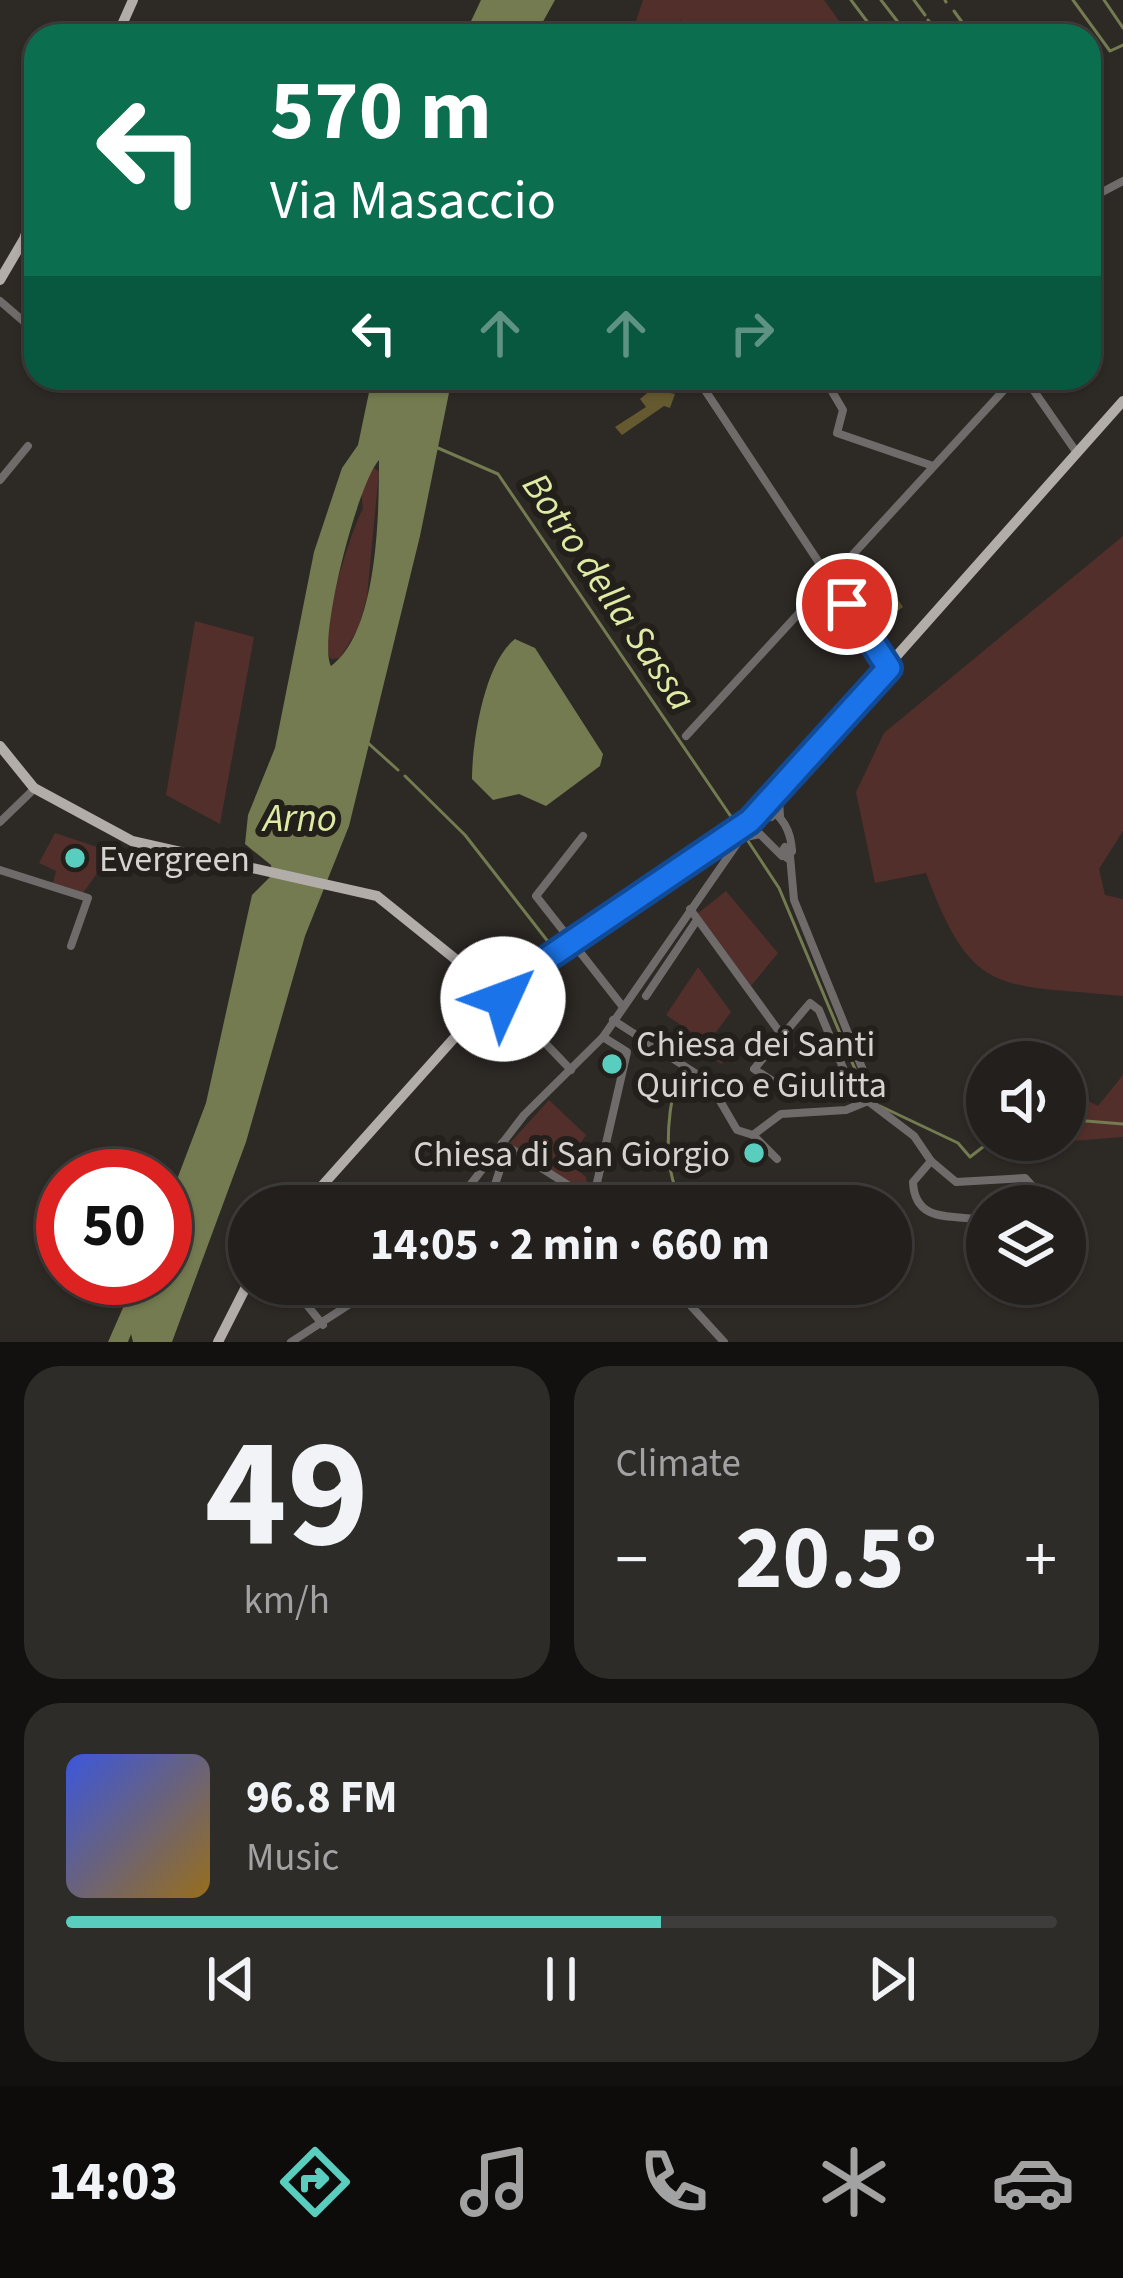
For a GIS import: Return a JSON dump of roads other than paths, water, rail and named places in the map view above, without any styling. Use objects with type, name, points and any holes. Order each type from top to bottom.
[{"type":"main road","points":[[0,280],[24,249]]},
{"type":"main road","points":[[323,1185],[473,1017],[517,979],[734,834],[772,814],[798,770],[1123,401]]},
{"type":"main road","points":[[0,746],[24,781],[88,821],[132,841],[350,886],[396,907],[494,998]]},
{"type":"main road","points":[[218,1342],[237,1305]]},
{"type":"street","points":[[0,301],[24,322]]},
{"type":"street","points":[[705,390],[889,668]]},
{"type":"street","points":[[831,390],[843,410],[837,433],[934,466]]},
{"type":"street","points":[[686,736],[1004,390]]},
{"type":"street","points":[[1033,390],[1077,453]]},
{"type":"street","points":[[0,480],[28,446]]},
{"type":"street","points":[[798,770],[772,814],[786,828],[794,900],[869,1085],[868,1101]]},
{"type":"street","points":[[0,822],[31,792]]},
{"type":"street","points":[[472,1185],[602,1037],[689,908],[747,833],[760,834],[786,852]]},
{"type":"street","points":[[583,836],[536,896],[623,1007]]},
{"type":"street","points":[[0,870],[88,898],[71,946]]},
{"type":"street","points":[[689,908],[781,1034]]},
{"type":"street","points":[[646,996],[697,920]]},
{"type":"street","points":[[494,998],[573,1068]]},
{"type":"street","points":[[814,1004],[845,1076],[779,1085],[754,1069],[781,1034],[803,1006],[814,1004]]},
{"type":"street","points":[[614,1021],[710,1082],[741,1135],[752,1135],[781,1114],[846,1110],[868,1101]]},
{"type":"street","points":[[601,1185],[632,1036]]},
{"type":"street","points":[[602,1037],[627,1052]]},
{"type":"street","points":[[552,1052],[562,1078]]},
{"type":"street","points":[[560,1063],[573,1068]]},
{"type":"street","points":[[868,1101],[914,1136],[931,1161],[963,1184],[1010,1174],[1032,1185]]},
{"type":"street","points":[[752,1135],[777,1159]]},
{"type":"street","points":[[505,1146],[568,1185]]},
{"type":"street","points":[[494,1185],[505,1146]]},
{"type":"street","points":[[931,1161],[913,1182],[920,1203],[946,1220],[966,1220]]},
{"type":"street","points":[[305,1305],[322,1323]]},
{"type":"street","points":[[291,1342],[350,1305]]},
{"type":"street","points":[[690,1305],[724,1342]]},
{"type":"water","points":[[481,0],[555,0],[542,24],[470,24]]},
{"type":"water","name":"Arno","points":[[369,390],[450,390],[420,536],[349,826],[305,936],[246,1142],[192,1288],[189,1149],[206,1103],[252,895],[272,875],[271,865],[245,844],[248,815],[275,748],[314,552],[342,468],[358,445]],"holes":[[[379,460],[373,570],[358,627],[347,650],[331,666],[328,650],[334,595],[361,498]]]},
{"type":"water","points":[[515,639],[535,648],[603,754],[600,766],[546,806],[519,794],[493,800],[472,779],[477,725],[488,684],[504,650]]},
{"type":"water","name":"Arno","points":[[124,1305],[186,1305],[172,1342],[133,1342],[131,1334],[128,1342],[108,1342]]},
{"type":"waterway","points":[[851,0],[869,24]]},
{"type":"waterway","points":[[881,0],[899,24]]},
{"type":"waterway","points":[[914,0],[925,15]]},
{"type":"waterway","points":[[1073,0],[1090,24]]},
{"type":"waterway","points":[[1104,0],[1123,28]]},
{"type":"waterway","points":[[954,11],[963,24]]},
{"type":"waterway","points":[[928,20],[931,24]]},
{"type":"waterway","points":[[1101,39],[1110,51],[1123,45]]},
{"type":"waterway","name":"Botro della Sassa","points":[[438,448],[498,474],[736,824]]},
{"type":"waterway","points":[[368,743],[398,770]]},
{"type":"waterway","points":[[405,776],[465,835],[553,948]]},
{"type":"waterway","name":"Botro della Sassa","points":[[748,841],[779,888],[865,1093]]},
{"type":"waterway","points":[[674,1185],[669,1126],[677,1077]]},
{"type":"waterway","name":"Botro della Sassa","points":[[880,1106],[958,1143],[966,1152]]},
{"type":"waterway","name":"Botro della Sassa","points":[[1086,1121],[1123,1124]]},
{"type":"place","name":"Evergreen","points":[[75,858]]},
{"type":"place","name":"Chiesa dei Santi Quirico e Giulitta","points":[[612,1064]]},
{"type":"place","name":"Chiesa di San Giorgio","points":[[754,1153]]}]
